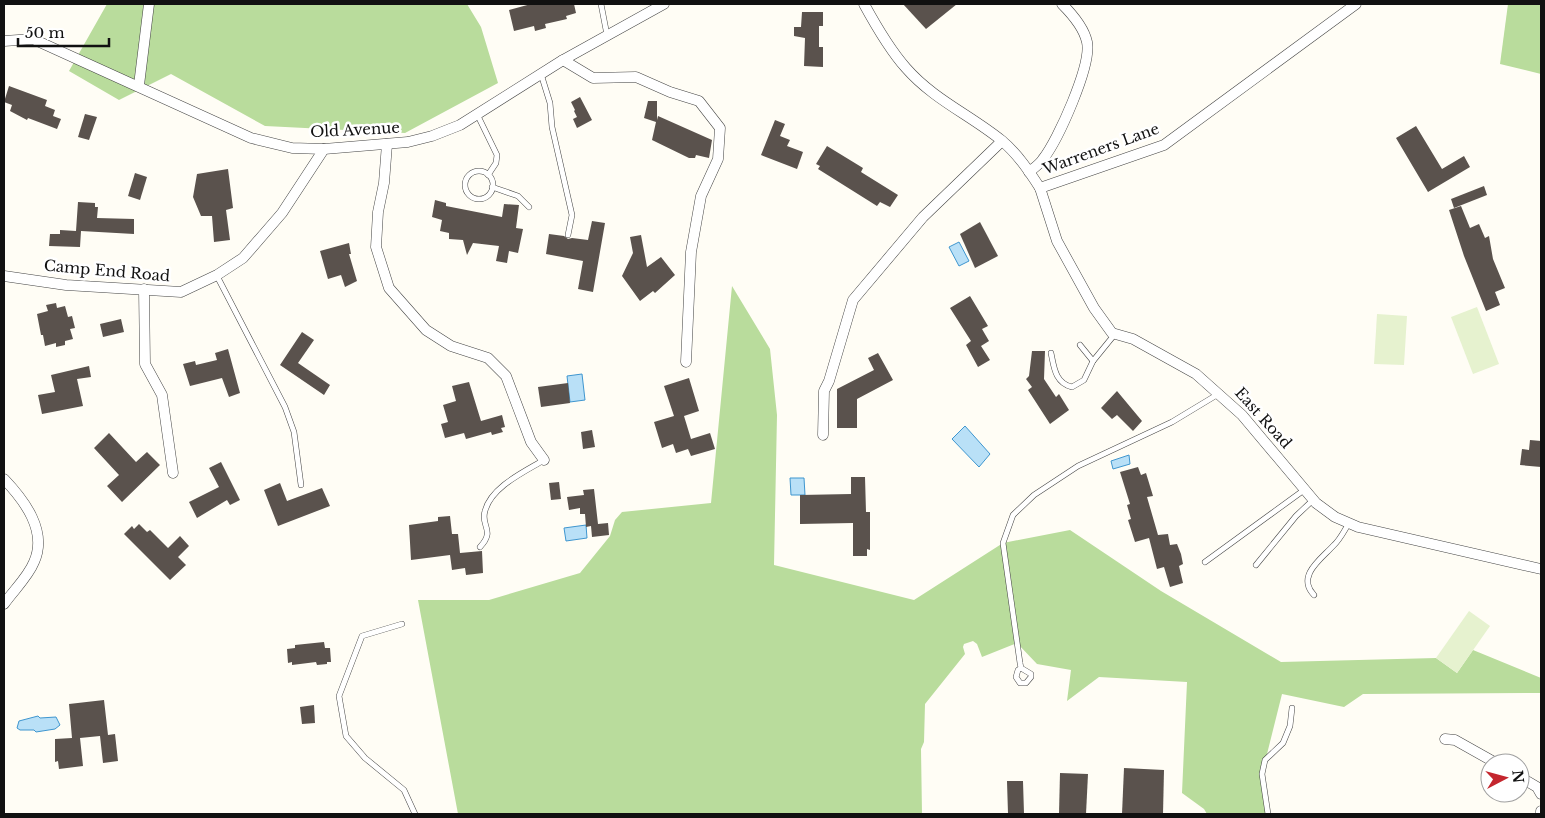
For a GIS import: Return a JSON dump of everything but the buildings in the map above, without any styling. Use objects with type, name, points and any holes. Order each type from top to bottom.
[{"type":"street","points":[[140,85],[149,4]]},
{"type":"street","name":"Old Avenue","points":[[4,41],[33,39],[140,85],[251,138],[292,148],[324,149],[408,142],[432,136],[460,125],[563,60],[664,4]]},
{"type":"street","name":"Warreners Lane","points":[[864,4],[880,33],[906,69],[943,101],[1002,141],[1029,172],[1040,188],[1164,145],[1356,4]]},
{"type":"street","points":[[1029,172],[1043,160],[1053,142],[1078,88],[1086,56],[1088,43],[1082,28],[1062,4]]},
{"type":"street","points":[[563,60],[594,78],[636,77],[670,92],[698,101],[720,128],[718,159],[701,196],[691,252],[686,362]]},
{"type":"street","points":[[823,435],[824,391],[830,381],[853,300],[923,216],[1002,141]]},
{"type":"street","points":[[387,144],[384,183],[378,212],[376,247],[389,288],[426,330],[451,346],[488,358],[506,376],[531,442],[544,460]]},
{"type":"street","name":"Camp End Road","points":[[4,276],[66,285],[182,292],[216,275],[243,258],[282,213],[324,149]]},
{"type":"street","points":[[1040,188],[1057,241],[1094,308],[1112,333],[1115,334]]},
{"type":"street","points":[[144,290],[145,364],[162,395],[173,473]]},
{"type":"street","name":"East Road","points":[[1115,334],[1134,339],[1165,355],[1196,374],[1220,393],[1242,414],[1313,500],[1336,517],[1358,527],[1541,569]]},
{"type":"street","points":[[4,479],[25,504],[35,524],[38,552],[34,564],[4,604]]},
{"type":"street","points":[[1445,739],[1455,740],[1480,754]]},
{"type":"street","points":[[1530,783],[1537,787],[1541,794]]},
{"type":"lane","points":[[602,4],[607,36]]},
{"type":"lane","points":[[541,74],[550,103],[552,127],[572,215],[568,235]]},
{"type":"lane","points":[[478,114],[497,155],[496,163],[488,175]]},
{"type":"lane","points":[[479,172],[488,175],[492,187],[489,194],[482,199],[473,198],[466,191],[465,182],[470,174],[479,172]]},
{"type":"lane","points":[[492,187],[518,196],[529,207]]},
{"type":"lane","points":[[216,275],[285,408],[294,432],[301,485]]},
{"type":"lane","points":[[1051,353],[1058,378],[1064,385],[1072,387],[1084,380],[1093,361],[1115,334]]},
{"type":"lane","points":[[1080,345],[1093,361]]},
{"type":"lane","points":[[1022,668],[1003,543],[1013,515],[1034,495],[1078,466],[1172,422],[1220,393]]},
{"type":"lane","points":[[480,547],[486,540],[489,532],[484,513],[490,498],[522,472],[544,460]]},
{"type":"lane","points":[[1205,562],[1304,490]]},
{"type":"lane","points":[[1256,565],[1296,516],[1313,500]]},
{"type":"lane","points":[[1314,595],[1309,590],[1307,581],[1311,568],[1334,546],[1349,523]]},
{"type":"lane","points":[[402,624],[362,636],[339,696],[346,736],[364,758],[404,790],[415,814]]},
{"type":"lane","points":[[1268,814],[1262,774],[1265,760],[1283,743],[1290,726],[1292,708]]},
{"type":"green space","points":[[107,4],[467,4],[481,27],[498,83],[405,133],[265,126],[171,74],[119,100],[69,71]]},
{"type":"green space","points":[[1508,4],[1541,4],[1541,74],[1500,64]]},
{"type":"green space","points":[[732,286],[770,349],[777,415],[774,565],[914,600],[1003,543],[1070,530],[1161,591],[1281,662],[1436,658],[1457,673],[1473,650],[1541,678],[1541,693],[1363,694],[1344,707],[1282,694],[1262,774],[1268,814],[1207,814],[1204,809],[1182,793],[1187,682],[1099,677],[1067,701],[1071,670],[1037,664],[1017,643],[982,657],[977,644],[973,641],[964,644],[965,654],[925,704],[924,742],[921,749],[922,814],[458,814],[418,600],[489,600],[580,573],[610,536],[615,520],[622,512],[711,503]]},
{"type":"green space","points":[[1477,307],[1499,364],[1473,374],[1451,317]]},
{"type":"green space","points":[[1377,314],[1407,316],[1404,365],[1374,364]]},
{"type":"green space","points":[[1469,611],[1490,626],[1457,673],[1436,658]]},
{"type":"water","points":[[959,242],[969,261],[959,266],[949,247]]},
{"type":"water","points":[[582,374],[585,400],[570,402],[567,376]]},
{"type":"water","points":[[965,426],[990,454],[979,467],[952,439]]},
{"type":"water","points":[[1129,455],[1130,464],[1113,469],[1111,461]]},
{"type":"water","points":[[790,478],[804,478],[805,495],[791,495]]},
{"type":"water","points":[[586,525],[587,538],[566,541],[564,528]]},
{"type":"water","points":[[38,716],[40,718],[56,717],[60,725],[55,729],[36,732],[34,730],[20,730],[17,728],[19,721]]}]
